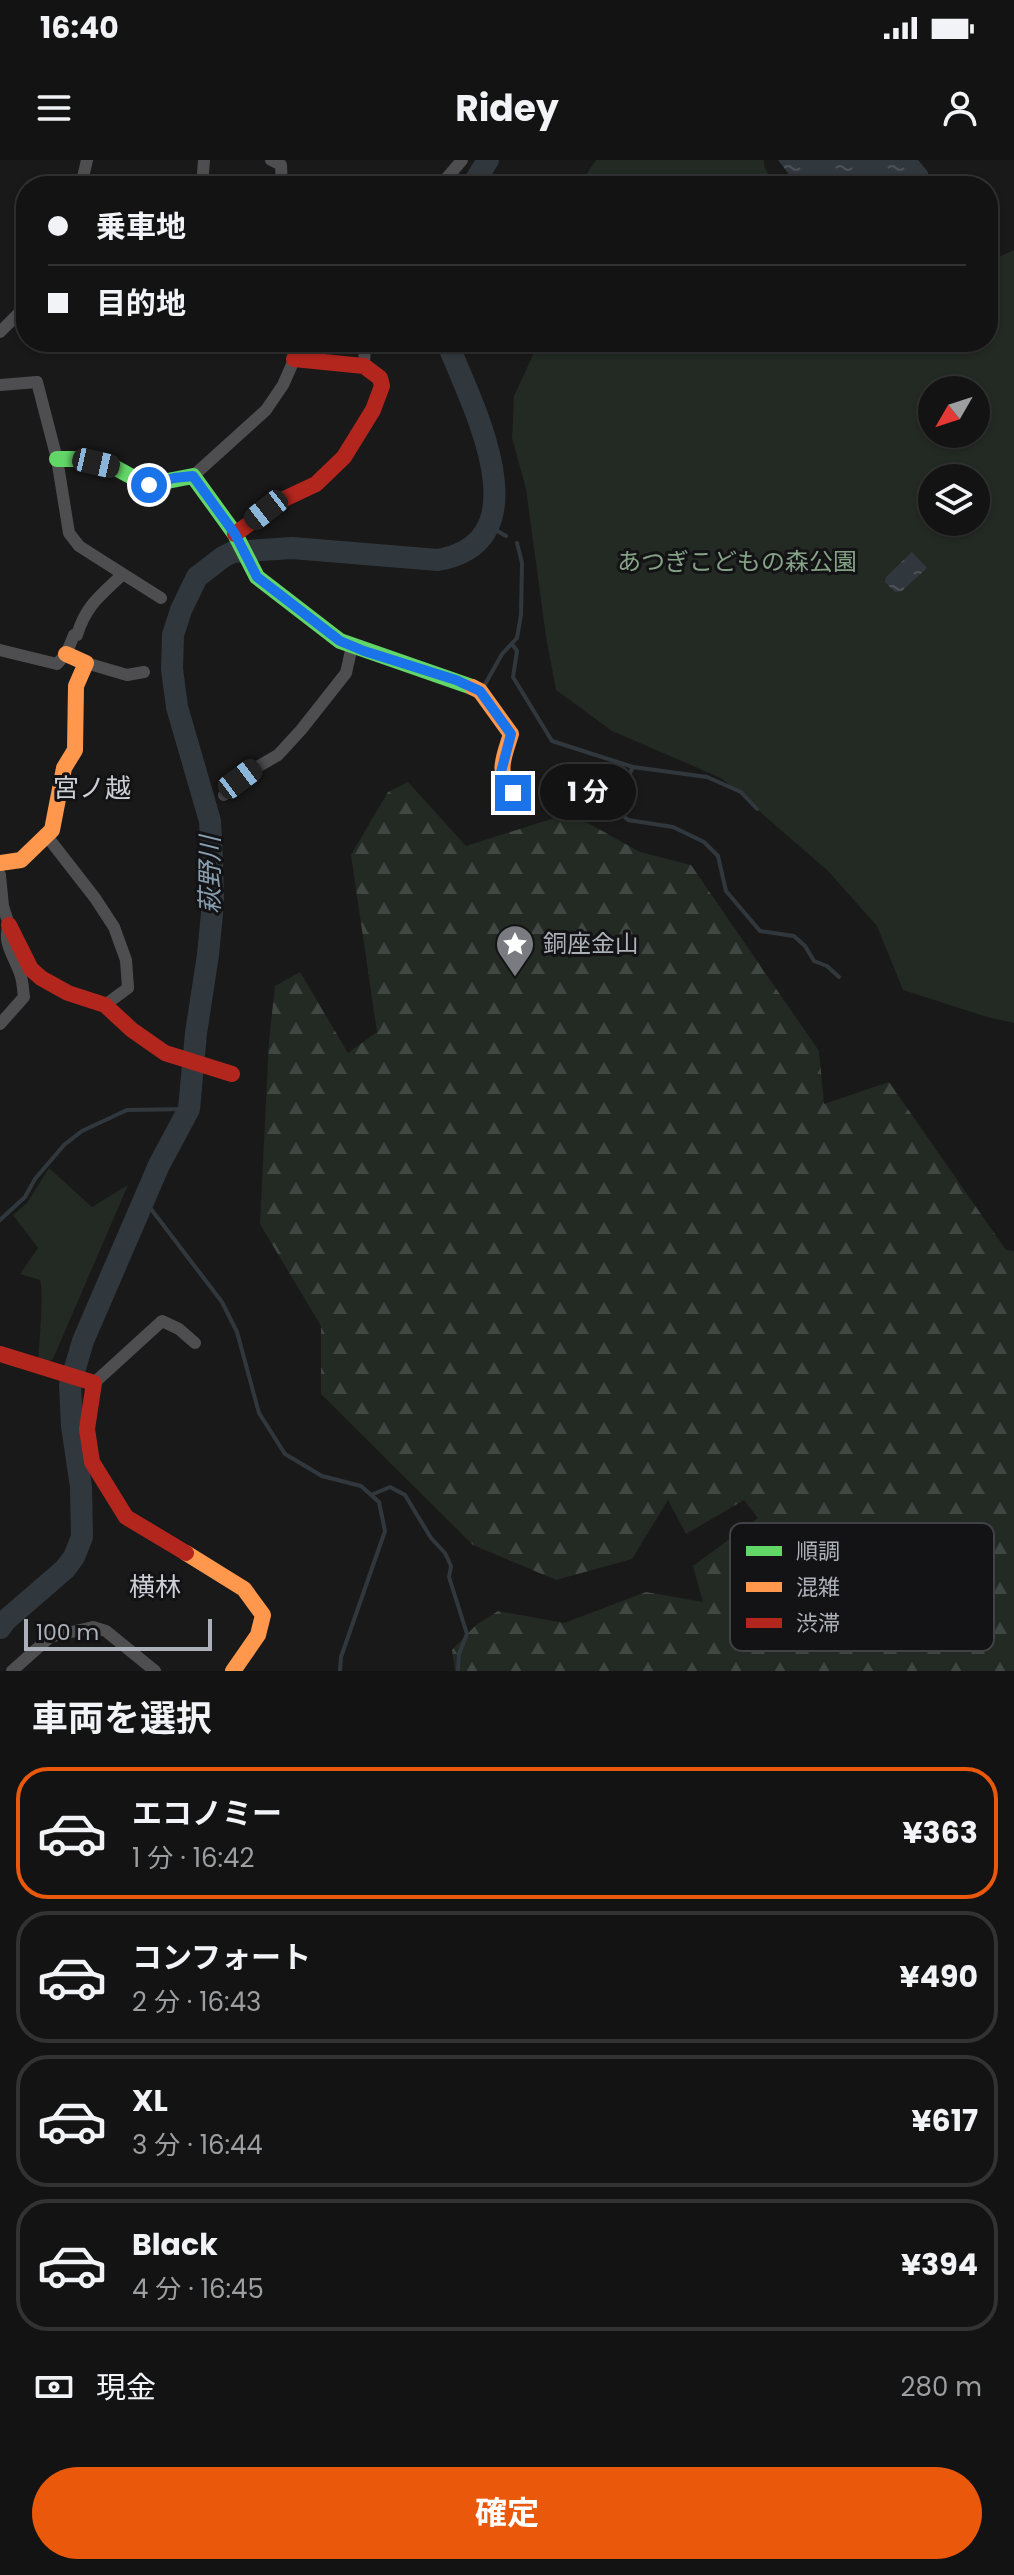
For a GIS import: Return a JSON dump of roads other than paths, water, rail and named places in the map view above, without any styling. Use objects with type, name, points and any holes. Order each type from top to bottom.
[{"type":"street","points":[[448,176],[462,160]]},
{"type":"street","points":[[0,332],[16,316]]},
{"type":"street","points":[[57,459],[79,459],[112,466],[147,485],[193,476],[266,410],[283,385],[297,352]]},
{"type":"street","points":[[364,366],[365,352]]},
{"type":"street","points":[[235,536],[282,500],[316,484],[352,447],[373,410],[382,386],[380,378],[364,366],[294,359]]},
{"type":"street","points":[[0,385],[37,382],[57,459],[66,509],[65,520],[72,540],[161,598]]},
{"type":"street","points":[[193,476],[235,536],[257,577],[340,641],[480,691],[511,734],[500,776],[513,793]]},
{"type":"street","points":[[0,650],[57,664],[66,654],[74,635],[77,635],[83,615],[91,604],[123,574]]},
{"type":"street","points":[[224,795],[247,774],[278,755],[301,730],[346,673],[352,646]]},
{"type":"street","points":[[66,654],[127,675],[144,672]]},
{"type":"street","points":[[0,863],[21,860],[52,830],[64,768],[75,750],[76,686],[86,663]]},
{"type":"street","points":[[46,835],[95,898],[122,942],[128,988],[105,1005]]},
{"type":"street","points":[[0,875],[2,907],[9,925],[31,969],[41,978],[68,993],[105,1005],[132,1030],[165,1053],[232,1074]]},
{"type":"street","points":[[0,1024],[24,997],[21,977],[5,950],[9,925]]},
{"type":"street","points":[[195,1343],[179,1329],[162,1321],[89,1381],[87,1429],[92,1462],[126,1517],[244,1589],[263,1615],[258,1635],[233,1671]]},
{"type":"street","points":[[1,1354],[89,1381]]},
{"type":"street","points":[[12,1671],[50,1637],[93,1627],[106,1631],[155,1671]]},
{"type":"water","points":[[778,160],[918,160],[928,172],[928,176],[790,176]]},
{"type":"water","points":[[912,552],[927,568],[902,591],[895,592],[885,582],[886,577]]},
{"type":"waterway","name":"萩野川","points":[[478,176],[488,160]]},
{"type":"waterway","name":"萩野川","points":[[0,1628],[65,1569],[82,1537],[81,1487],[72,1426],[70,1385],[83,1341],[159,1165],[189,1109],[213,903],[210,821],[177,707],[172,669],[173,635],[181,610],[197,577],[233,552],[292,548],[438,560],[470,548],[488,526],[494,498],[492,466],[483,432],[451,352]]},
{"type":"waterway","points":[[489,526],[506,536]]},
{"type":"waterway","points":[[483,688],[502,654],[517,638],[521,615],[522,563],[517,543]]},
{"type":"waterway","points":[[512,644],[517,651],[513,677],[552,741],[633,767],[707,777],[741,792],[757,809]]},
{"type":"waterway","points":[[633,767],[614,807],[628,820],[673,827],[704,842],[718,856],[726,891],[760,931],[794,936],[814,961],[827,966],[839,977]]},
{"type":"waterway","points":[[0,1220],[25,1197],[35,1179],[64,1145],[82,1131],[127,1110],[189,1109]]},
{"type":"waterway","points":[[144,1205],[151,1209],[222,1302],[237,1332],[259,1413],[285,1454],[322,1476],[361,1486],[379,1502],[385,1531],[341,1657],[340,1671]]},
{"type":"waterway","points":[[371,1495],[390,1487],[405,1495],[431,1538],[445,1553],[451,1566],[449,1577],[467,1634],[459,1654],[458,1671]]},
{"type":"place","name":"銅座金山","points":[[515,978]]},
{"type":"district","name":"宮ノ越","points":[[92,788]]},
{"type":"district","name":"横林","points":[[155,1587]]},
{"type":"park label","name":"あつぎこどもの森公園","points":[[737,562]]}]
